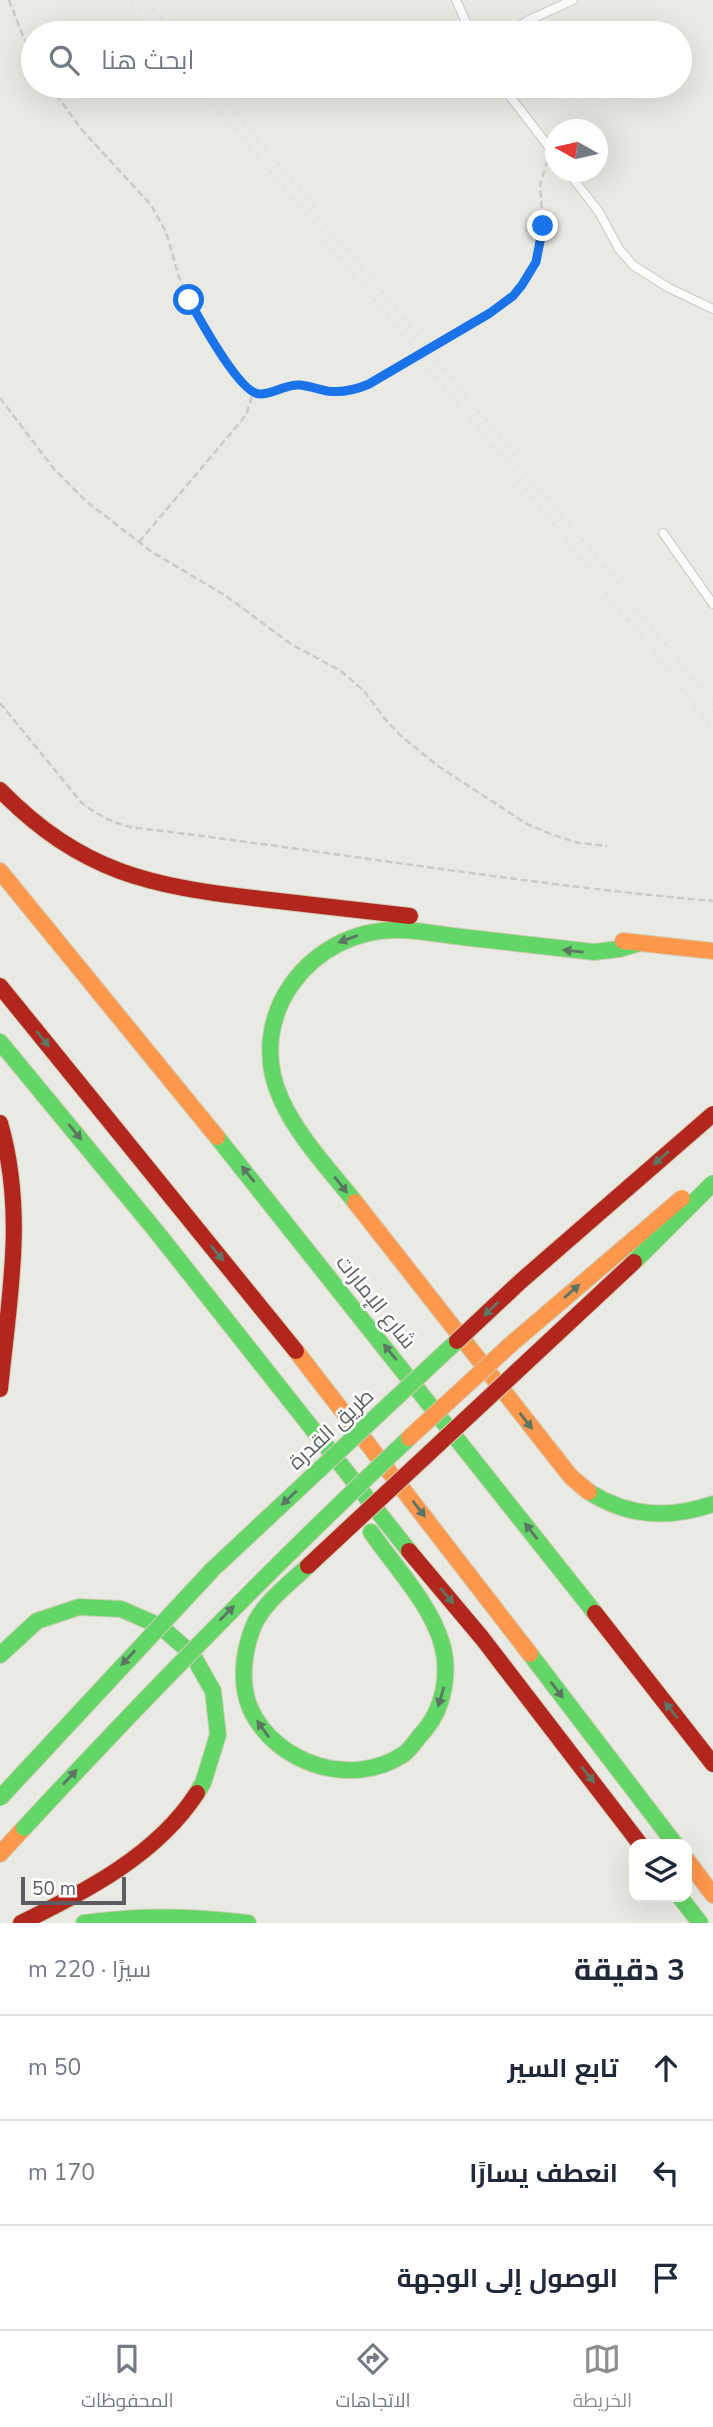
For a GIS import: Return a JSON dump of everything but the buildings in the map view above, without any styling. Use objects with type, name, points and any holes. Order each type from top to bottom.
[{"type":"main road","points":[[0,790],[35,823],[82,855],[107,867],[161,885],[713,951]]},
{"type":"main road","name":"شارع الإمارات","points":[[0,871],[258,1186],[713,1764]]},
{"type":"main road","points":[[640,943],[594,952],[397,930],[357,935],[320,953],[292,982],[274,1017],[270,1037],[271,1067],[278,1097],[299,1131],[571,1477],[609,1505],[639,1514],[686,1514],[713,1504]]},
{"type":"main road","points":[[0,986],[341,1407],[670,1839]]},
{"type":"main road","points":[[0,1042],[156,1231],[405,1546],[482,1638],[636,1839]]},
{"type":"main road","name":"طريق القدرة","points":[[0,1798],[214,1569],[511,1290],[713,1114]]},
{"type":"main road","points":[[0,1123],[16,1207],[0,1389]]},
{"type":"main road","points":[[0,1854],[205,1636],[352,1492],[536,1323],[713,1172]]},
{"type":"main road","points":[[156,1231],[183,1286],[306,1441],[431,1617],[442,1643],[446,1670],[442,1698],[423,1735],[402,1754],[378,1766],[351,1772],[323,1770],[297,1760],[275,1744],[261,1728],[251,1710],[244,1683],[245,1655],[253,1628],[267,1605],[308,1566],[650,1248],[713,1183]]},
{"type":"main road","points":[[0,1655],[25,1629],[50,1615],[86,1606],[125,1609],[154,1620],[179,1639],[199,1663],[212,1692],[215,1707],[216,1739],[209,1769],[202,1784],[178,1817],[156,1839],[116,1871],[21,1923]]},
{"type":"main road","points":[[0,1673],[27,1642],[53,1627],[81,1619],[111,1620],[139,1628],[175,1654],[192,1678],[202,1705],[203,1749],[194,1777],[183,1796],[134,1845],[49,1908]]},
{"type":"main road","points":[[692,1867],[713,1895]]},
{"type":"main road","points":[[684,1902],[700,1923]]},
{"type":"main road","points":[[84,1923],[150,1915],[248,1923]]},
{"type":"lane","points":[[456,0],[466,21]]},
{"type":"lane","points":[[527,21],[573,0]]},
{"type":"lane","points":[[511,98],[545,143]]},
{"type":"lane","points":[[576,182],[599,212],[619,248],[635,266],[669,288],[713,309]]},
{"type":"lane","points":[[663,533],[713,604]]},
{"type":"path","points":[[9,0],[21,31]]},
{"type":"path","points":[[59,98],[91,141],[151,205],[166,232],[179,277],[202,323],[248,390],[253,393],[266,393],[292,385],[337,391],[359,388],[502,305],[522,285],[540,251],[543,226],[540,185],[545,168]]},
{"type":"path","points":[[138,543],[242,420],[253,393]]},
{"type":"path","points":[[0,398],[69,486],[138,543],[226,596],[291,644],[341,671],[364,691],[384,719],[419,752],[527,824],[579,843],[607,846]]},
{"type":"path","points":[[0,704],[81,802],[104,818],[130,827],[269,844],[361,859],[713,901]]},
{"type":"railway","points":[[132,0],[149,21]]},
{"type":"railway","points":[[146,0],[163,21]]},
{"type":"railway","points":[[211,98],[499,455],[713,729]]},
{"type":"railway","points":[[226,98],[639,610],[713,706]]},
{"type":"traffic: fast","points":[[355,1202],[296,1126],[281,1099],[272,1068],[271,1037],[278,1009],[293,983],[313,961],[338,944],[366,934],[398,930],[594,952],[640,943]]},
{"type":"traffic: fast","points":[[0,1042],[156,1231],[409,1551]]},
{"type":"traffic: fast","points":[[217,1137],[595,1613]]},
{"type":"traffic: fast","points":[[634,1262],[713,1183]]},
{"type":"traffic: fast","points":[[0,1798],[213,1569],[457,1341]]},
{"type":"traffic: fast","points":[[24,1828],[213,1630],[409,1438]]},
{"type":"traffic: fast","points":[[589,1492],[619,1507],[650,1513],[681,1512],[713,1504]]},
{"type":"traffic: fast","points":[[308,1566],[269,1603],[252,1630],[244,1669],[250,1708],[277,1744],[317,1765],[339,1770],[362,1769],[383,1764],[407,1752],[432,1721],[444,1689],[445,1666],[442,1644],[429,1614],[371,1532]]},
{"type":"traffic: fast","points":[[0,1655],[37,1621],[79,1607],[121,1609],[160,1626],[192,1654],[213,1691],[218,1735],[203,1783],[197,1793]]},
{"type":"traffic: fast","points":[[530,1654],[671,1839]]},
{"type":"traffic: fast","points":[[684,1902],[700,1923]]},
{"type":"traffic: fast","points":[[84,1923],[166,1917],[248,1923]]},
{"type":"traffic: slow","points":[[0,871],[217,1137]]},
{"type":"traffic: slow","points":[[623,941],[713,951]]},
{"type":"traffic: slow","points":[[409,1438],[509,1346],[682,1198]]},
{"type":"traffic: slow","points":[[355,1202],[571,1477],[589,1492]]},
{"type":"traffic: slow","points":[[296,1351],[530,1654]]},
{"type":"traffic: slow","points":[[0,1854],[24,1828]]},
{"type":"traffic: slow","points":[[692,1867],[713,1895]]},
{"type":"traffic: jam","points":[[0,790],[30,818],[89,858],[151,881],[221,894],[410,916]]},
{"type":"traffic: jam","points":[[0,986],[296,1351]]},
{"type":"traffic: jam","points":[[457,1341],[521,1281],[713,1114]]},
{"type":"traffic: jam","points":[[0,1123],[8,1157],[14,1223],[11,1289],[0,1389]]},
{"type":"traffic: jam","points":[[308,1566],[634,1262]]},
{"type":"traffic: jam","points":[[409,1551],[482,1638],[636,1839]]},
{"type":"traffic: jam","points":[[595,1613],[713,1764]]},
{"type":"traffic: jam","points":[[21,1923],[71,1898],[141,1853],[180,1815],[197,1793]]},
{"type":"route","points":[[189,300],[216,346],[253,393],[266,393],[292,385],[326,391],[348,391],[369,384],[513,296],[536,262],[543,226]]}]
